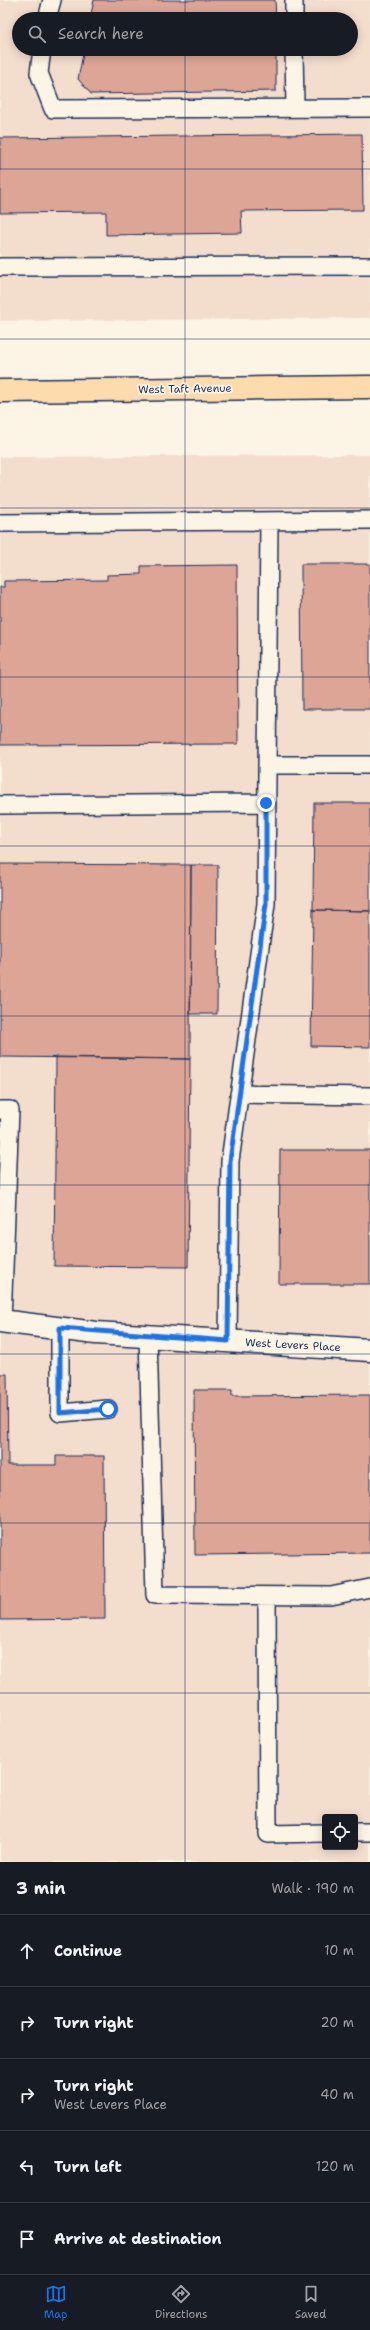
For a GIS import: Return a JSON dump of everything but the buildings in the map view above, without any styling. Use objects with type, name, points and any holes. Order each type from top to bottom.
[{"type":"main road","name":"West Taft Avenue","points":[[0,391],[370,387]]},
{"type":"street","name":"West Levers Place","points":[[1,1321],[148,1336],[370,1350]]},
{"type":"lane","points":[[49,12],[52,0]]},
{"type":"lane","points":[[294,0],[294,12]]},
{"type":"lane","points":[[41,56],[39,73],[53,109],[370,108]]},
{"type":"lane","points":[[294,56],[295,108]]},
{"type":"lane","points":[[0,267],[370,266]]},
{"type":"lane","points":[[0,523],[370,520]]},
{"type":"lane","points":[[228,1341],[230,1161],[266,904],[269,521]]},
{"type":"lane","points":[[267,765],[370,765]]},
{"type":"lane","points":[[0,805],[266,803]]},
{"type":"lane","points":[[239,1094],[370,1096]]},
{"type":"lane","points":[[0,1110],[10,1110],[1,1321]]},
{"type":"lane","points":[[60,1328],[60,1413],[108,1409]]},
{"type":"lane","points":[[148,1336],[155,1595],[331,1596],[370,1588]]},
{"type":"lane","points":[[267,1596],[268,1834],[322,1832]]},
{"type":"lane","points":[[358,1832],[370,1832]]},
{"type":"shaded area","points":[[0,0],[370,0],[370,318],[0,321]]},
{"type":"shaded area","points":[[370,455],[370,1862],[0,1862],[0,457]]},
{"type":"route","points":[[108,1409],[60,1413],[60,1328],[96,1333],[228,1341],[230,1161],[266,904],[266,803]]}]
